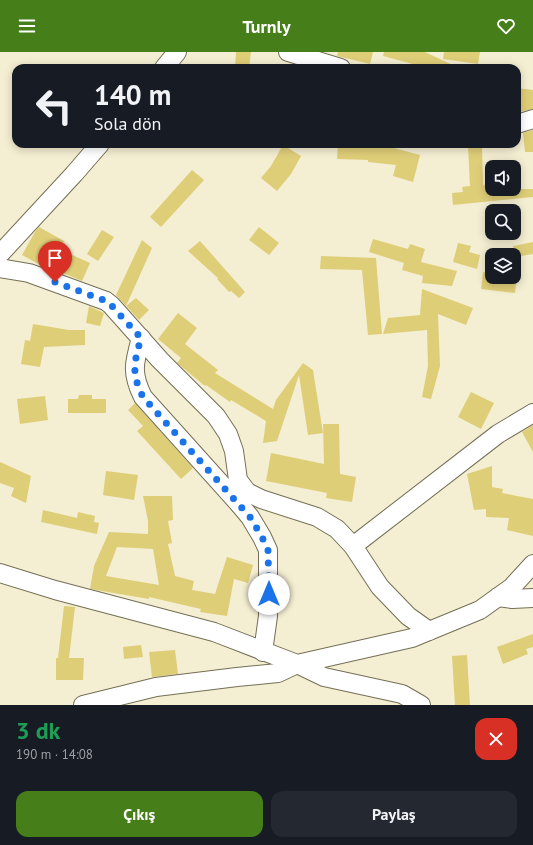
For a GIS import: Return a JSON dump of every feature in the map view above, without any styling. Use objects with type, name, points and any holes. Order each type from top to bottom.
[{"type":"street","points":[[167,64],[177,52]]},
{"type":"street","points":[[288,52],[328,64]]},
{"type":"street","points":[[521,123],[533,119]]},
{"type":"street","points":[[0,254],[97,148]]},
{"type":"street","points":[[0,268],[30,273],[106,301],[160,360],[216,416],[228,434],[234,452],[238,480],[243,499],[250,517],[268,550],[268,616],[263,652]]},
{"type":"street","points":[[141,338],[134,360],[134,368],[138,387],[143,397],[243,499],[261,499],[322,520],[337,529],[354,546],[380,588],[408,616],[429,631]]},
{"type":"street","points":[[354,546],[498,434],[533,413]]},
{"type":"street","points":[[83,705],[156,687],[278,673],[297,664],[412,638],[480,610],[512,588],[533,564]]},
{"type":"street","points":[[0,573],[55,590],[214,632],[297,664],[324,677],[402,694],[421,705]]},
{"type":"street","points":[[498,597],[512,599],[533,598]]},
{"type":"building","points":[[236,52],[251,52],[250,64],[235,64]]},
{"type":"building","points":[[338,52],[373,52],[370,64],[337,56]]},
{"type":"building","points":[[384,52],[425,52],[450,64],[413,64],[383,56]]},
{"type":"building","points":[[444,52],[480,52],[478,64],[443,59]]},
{"type":"building","points":[[521,88],[533,90],[533,109],[521,112]]},
{"type":"building","points":[[533,130],[533,152],[525,152],[523,133]]},
{"type":"building","points":[[281,148],[288,148],[301,156],[291,174],[277,191],[261,178],[271,166]]},
{"type":"building","points":[[338,148],[394,148],[420,155],[413,182],[393,176],[396,165],[368,162],[368,160],[337,159]]},
{"type":"building","points":[[468,148],[482,148],[483,185],[485,185],[485,196],[521,196],[521,189],[533,189],[533,197],[453,205],[452,193],[463,192],[462,187],[470,186]]},
{"type":"building","points":[[192,170],[204,180],[161,227],[150,217]]},
{"type":"building","points":[[39,227],[64,241],[59,249],[90,263],[82,281],[49,267],[48,269],[22,255]]},
{"type":"building","points":[[259,227],[279,243],[269,255],[249,240]]},
{"type":"building","points":[[102,230],[114,237],[98,261],[87,254]]},
{"type":"building","points":[[373,239],[408,249],[410,244],[425,249],[421,262],[457,271],[452,286],[422,283],[423,276],[402,270],[404,263],[369,252]]},
{"type":"building","points":[[142,240],[152,248],[126,306],[116,295]]},
{"type":"building","points":[[200,241],[245,292],[239,298],[231,291],[229,292],[217,279],[218,278],[188,251]]},
{"type":"building","points":[[533,242],[533,254],[521,256],[521,248],[513,248],[513,246]]},
{"type":"building","points":[[458,243],[471,246],[469,252],[480,255],[477,269],[453,262]]},
{"type":"building","points":[[321,256],[376,258],[382,334],[368,335],[362,270],[320,269]]},
{"type":"building","points":[[483,272],[485,272],[485,284],[516,284],[515,293],[481,289]]},
{"type":"building","points":[[422,289],[473,308],[466,325],[438,314],[440,366],[431,399],[422,397],[428,366],[427,330],[383,334],[388,318],[420,315]]},
{"type":"building","points":[[136,298],[149,310],[139,320],[126,306]]},
{"type":"building","points":[[89,306],[104,313],[100,326],[86,323]]},
{"type":"building","points":[[178,313],[197,328],[185,344],[218,370],[215,373],[273,409],[276,400],[303,363],[313,370],[323,433],[308,435],[299,375],[277,441],[263,443],[266,421],[231,400],[230,402],[206,385],[205,386],[177,363],[181,358],[158,339]]},
{"type":"building","points":[[33,324],[69,330],[85,330],[85,345],[44,347],[40,367],[21,364],[25,340],[30,341]]},
{"type":"building","points":[[471,392],[494,403],[481,429],[458,417]]},
{"type":"building","points":[[79,395],[92,395],[92,399],[106,399],[106,413],[68,413],[68,399],[78,399]]},
{"type":"building","points":[[45,396],[48,420],[20,424],[17,399]]},
{"type":"building","points":[[135,403],[193,468],[181,479],[137,431],[143,426],[128,410]]},
{"type":"building","points":[[323,424],[339,424],[340,474],[356,477],[352,502],[326,498],[327,493],[266,481],[271,453],[324,464]]},
{"type":"building","points":[[533,425],[533,452],[522,432]]},
{"type":"building","points":[[0,462],[31,476],[26,503],[11,496],[14,488],[0,483]]},
{"type":"building","points":[[492,466],[492,487],[503,489],[502,493],[533,499],[533,536],[507,530],[509,518],[486,517],[486,509],[474,510],[467,474]]},
{"type":"building","points":[[106,471],[138,475],[134,500],[103,495]]},
{"type":"building","points":[[143,496],[172,496],[173,520],[168,521],[172,543],[168,544],[175,576],[194,581],[192,590],[215,594],[227,557],[253,565],[248,583],[234,579],[227,616],[200,612],[201,609],[149,597],[149,599],[90,589],[94,566],[109,532],[148,534],[148,521]],"holes":[[[117,547],[153,549],[159,585],[106,576]]]},
{"type":"building","points":[[43,510],[77,518],[78,512],[95,516],[94,522],[99,523],[97,534],[41,522]]},
{"type":"building","points":[[64,606],[75,607],[69,658],[84,658],[83,680],[56,680],[56,658],[58,658]]},
{"type":"building","points":[[533,634],[533,647],[526,649],[528,654],[503,664],[497,647]]},
{"type":"building","points":[[141,645],[143,657],[124,659],[123,647]]},
{"type":"building","points":[[175,650],[178,674],[152,677],[149,652]]},
{"type":"building","points":[[467,655],[470,705],[455,705],[452,656]]},
{"type":"route","points":[[55,282],[106,301],[141,338],[134,360],[134,368],[138,387],[143,397],[250,517],[268,550],[269,594]]}]
